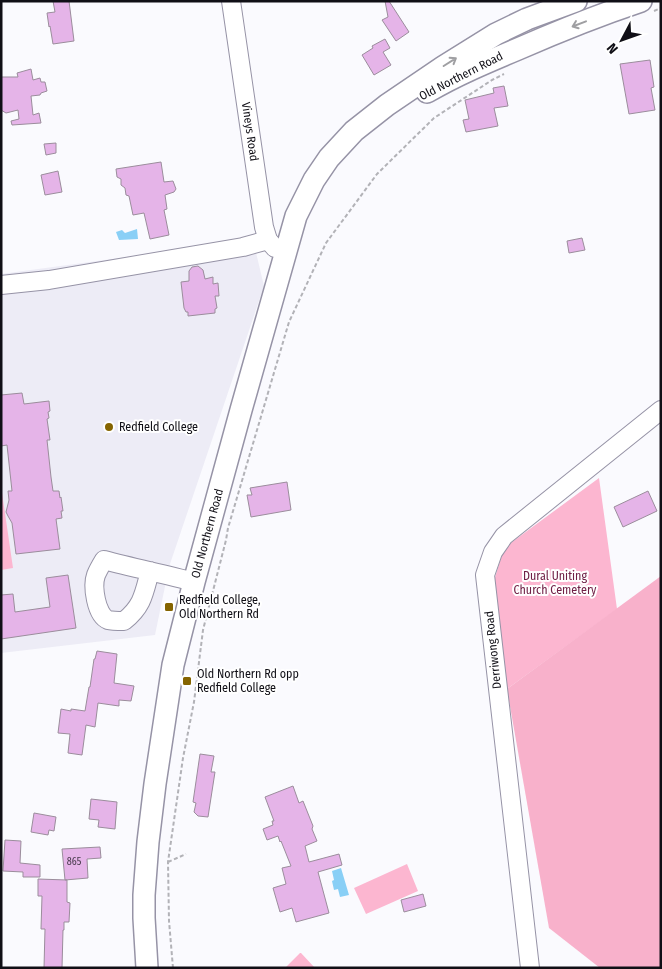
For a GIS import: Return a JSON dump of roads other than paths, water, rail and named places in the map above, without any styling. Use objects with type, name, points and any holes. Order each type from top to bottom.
[{"type":"main road","name":"Old Northern Road","points":[[148,968],[144,895],[148,842],[155,784],[174,665],[194,582],[243,401],[296,216],[314,180],[329,158],[354,131],[387,105],[443,66],[496,34],[527,19],[576,1]]},
{"type":"main road","name":"Old Northern Road","points":[[287,252],[340,160],[370,132],[397,111],[442,84],[503,55],[565,29],[647,6]]},
{"type":"street","name":"Vineys Road","points":[[231,1],[258,193],[268,240]]},
{"type":"street","points":[[1,285],[49,280],[243,248],[268,240],[276,248],[287,252]]},
{"type":"street","name":"Derriwong Road","points":[[530,968],[485,575],[493,552],[504,536],[661,410]]},
{"type":"street","points":[[150,571],[194,582]]},
{"type":"water","points":[[137,229],[138,239],[119,240],[116,232],[122,230],[125,233]]},
{"type":"water","points":[[341,868],[349,895],[340,897],[338,889],[334,890],[332,871]]},
{"type":"place","name":"Redfield College","points":[[109,427]]},
{"type":"place","name":"Redfield College, Old Northern Rd","points":[[169,607]]},
{"type":"place","name":"Old Northern Rd opp Redfield College","points":[[187,681]]},
{"type":"park label","name":"Dural Uniting Church Cemetery","points":[[555,583]]}]
